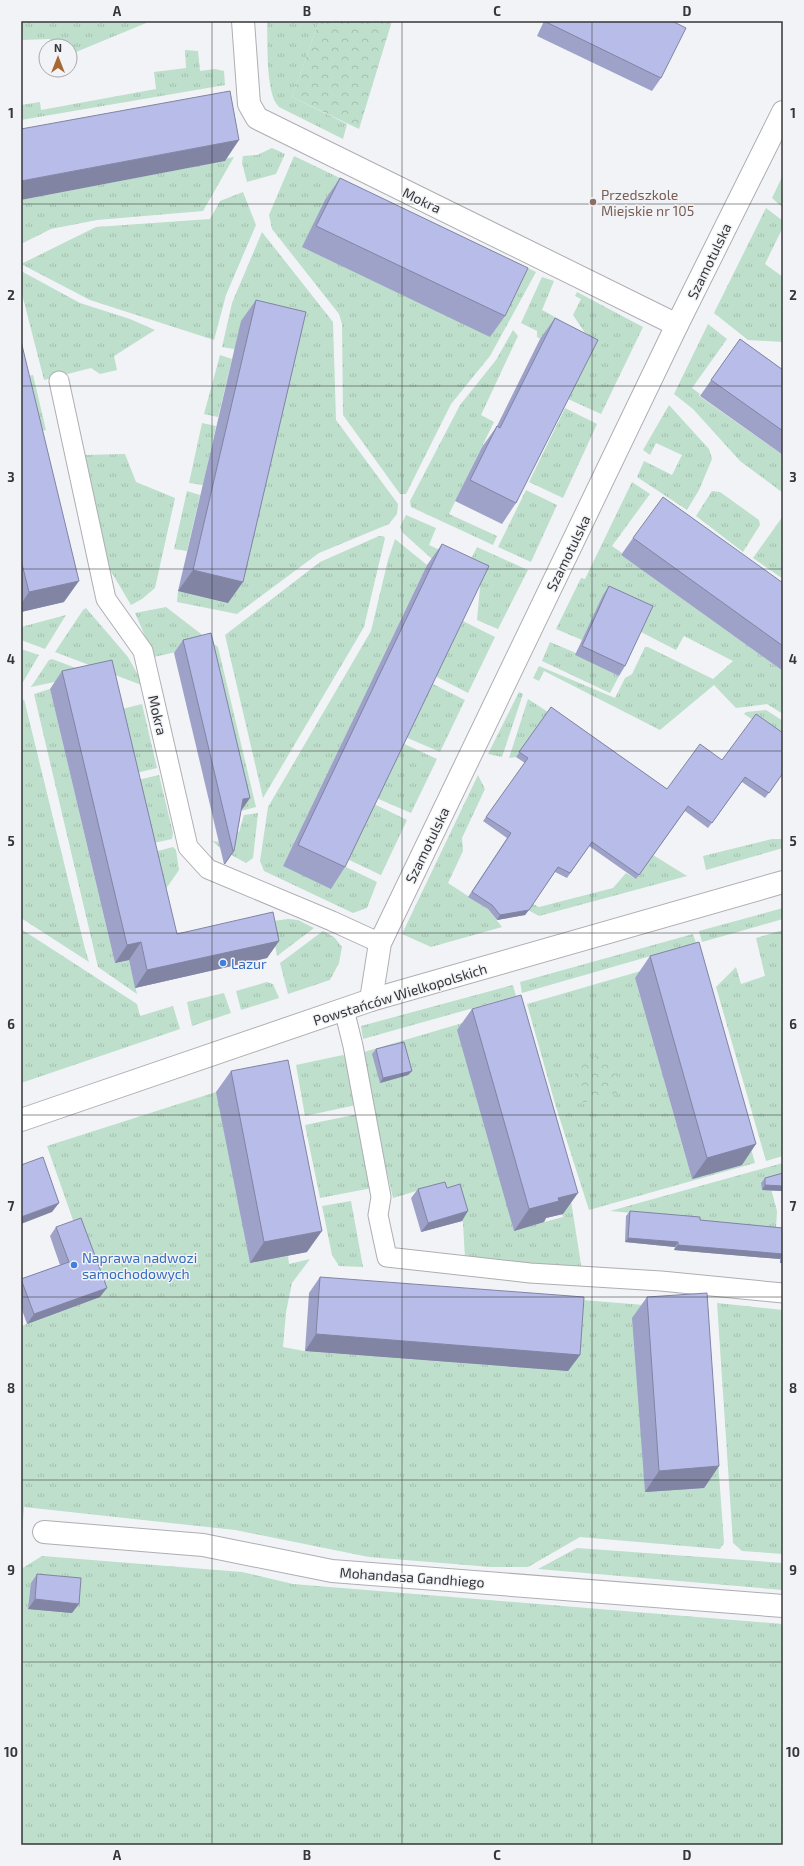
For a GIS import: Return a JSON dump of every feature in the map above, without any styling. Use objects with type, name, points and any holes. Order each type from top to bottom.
[{"type":"street","name":"Mokra","points":[[243,21],[249,104],[257,118],[677,325]]},
{"type":"street","name":"Szamotulska","points":[[371,1000],[380,943],[677,325],[783,112]]},
{"type":"street","name":"Powstańców Wielkopolskich","points":[[21,1120],[371,1000],[783,882]]},
{"type":"street","name":"Mohandasa Gandhiego","points":[[44,1532],[203,1544],[332,1571],[783,1606]]},
{"type":"lane","name":"Mokra","points":[[59,381],[106,600],[143,651],[188,847],[208,870],[332,921],[380,943]]},
{"type":"lane","points":[[344,1009],[353,1046],[381,1197],[378,1214],[387,1257],[530,1274],[661,1281],[783,1293]]},
{"type":"green space","points":[[21,21],[151,21],[78,51],[78,38],[38,38],[38,39],[21,40]]},
{"type":"green space","points":[[267,21],[319,21],[292,97],[347,124],[343,139],[279,107],[271,91],[269,79]]},
{"type":"green space","points":[[319,21],[392,21],[359,129],[292,97]]},
{"type":"green space","points":[[185,50],[198,51],[200,71],[215,69],[224,71],[225,85],[21,120],[21,105],[40,102],[41,110],[156,89],[154,72],[186,68]]},
{"type":"green space","points":[[272,148],[285,154],[276,174],[247,182],[242,163],[243,156],[257,155]]},
{"type":"green space","points":[[294,156],[536,272],[490,356],[451,404],[406,494],[400,494],[343,415],[342,324],[339,314],[272,229],[269,215]]},
{"type":"green space","points":[[234,157],[203,211],[97,220],[51,229],[21,244],[21,200],[224,161],[224,159]]},
{"type":"green space","points":[[783,175],[783,208],[772,198]]},
{"type":"green space","points":[[243,192],[256,225],[226,295],[214,340],[90,300],[21,264],[96,227],[210,219],[220,201]]},
{"type":"green space","points":[[766,208],[783,221],[783,227],[765,264],[783,277],[783,342],[748,340],[714,313]]},
{"type":"green space","points":[[262,232],[333,322],[336,420],[398,504],[397,514],[389,524],[319,553],[237,614],[177,602],[178,591],[228,603],[234,349],[222,347],[232,303]]},
{"type":"green space","points":[[21,271],[80,303],[130,319],[155,330],[114,356],[117,370],[100,374],[91,368],[44,380],[21,290]]},
{"type":"green space","points":[[542,277],[554,281],[542,310],[565,323],[575,333],[578,340],[581,359],[537,337],[537,331],[521,323]]},
{"type":"green space","points":[[577,292],[643,327],[601,414],[568,399],[588,354],[585,333],[573,315],[581,299],[575,296]]},
{"type":"green space","points":[[708,324],[727,339],[692,388],[700,394],[699,396],[783,455],[783,493],[740,461],[693,409],[674,394]]},
{"type":"green space","points":[[513,330],[518,336],[481,415],[494,422],[449,514],[497,536],[493,545],[411,507],[410,501],[460,405],[496,360]]},
{"type":"green space","points":[[220,355],[232,359],[218,417],[204,414]]},
{"type":"green space","points":[[33,375],[46,430],[24,435],[21,424],[21,377]]},
{"type":"green space","points":[[669,405],[709,449],[712,459],[699,490],[687,510],[637,477],[644,461],[672,475],[682,455],[656,443],[650,455],[643,450]]},
{"type":"green space","points":[[565,408],[597,424],[563,498],[529,482]]},
{"type":"green space","points":[[202,423],[216,426],[203,485],[189,483]]},
{"type":"green space","points":[[125,454],[136,482],[175,498],[155,588],[142,599],[131,605],[109,568],[84,455]]},
{"type":"green space","points":[[632,482],[650,494],[612,546],[622,553],[621,555],[783,671],[783,714],[767,704],[736,708],[714,685],[660,730],[544,671],[539,681],[533,678],[539,666],[615,698],[625,678],[632,674],[645,647],[648,647],[713,679],[733,661],[684,636],[676,650],[639,631],[603,596],[582,640],[556,629],[581,578],[585,579]]},
{"type":"green space","points":[[526,490],[557,505],[531,562],[498,547]]},
{"type":"green space","points":[[187,491],[200,495],[187,551],[174,549]]},
{"type":"green space","points":[[712,491],[720,492],[759,520],[760,525],[743,552],[696,516]]},
{"type":"green space","points":[[406,515],[436,528],[429,545],[457,558],[432,559],[403,533],[400,527]]},
{"type":"green space","points":[[783,516],[783,579],[753,558]]},
{"type":"green space","points":[[379,536],[383,536],[385,538],[364,627],[263,798],[225,635],[320,562]]},
{"type":"green space","points":[[395,539],[427,565],[283,866],[342,865],[377,882],[367,908],[353,913],[264,871],[260,861],[268,807],[371,631],[388,560]]},
{"type":"green space","points":[[477,547],[528,570],[498,629],[477,620],[480,587],[469,563]]},
{"type":"green space","points":[[166,607],[218,647],[256,807],[241,811],[202,646],[154,657],[135,613]]},
{"type":"green space","points":[[86,608],[128,657],[144,686],[55,652],[83,610]]},
{"type":"green space","points":[[66,615],[45,649],[21,640],[21,627]]},
{"type":"green space","points":[[459,619],[495,637],[468,693],[433,675]]},
{"type":"green space","points":[[550,642],[576,653],[576,655],[619,676],[610,693],[542,661]]},
{"type":"green space","points":[[21,649],[39,655],[23,682],[21,682]]},
{"type":"green space","points":[[52,659],[92,674],[31,687],[49,660]]},
{"type":"green space","points":[[429,682],[465,700],[440,752],[403,736]]},
{"type":"green space","points":[[50,689],[115,963],[129,960],[137,994],[98,967],[34,694]]},
{"type":"green space","points":[[519,692],[523,694],[502,757],[488,754]]},
{"type":"green space","points":[[24,699],[89,962],[21,918],[21,703]]},
{"type":"green space","points":[[528,699],[548,712],[516,757],[509,758]]},
{"type":"green space","points":[[142,704],[157,768],[132,774],[114,711]]},
{"type":"green space","points":[[766,710],[783,721],[783,740],[744,714],[746,712]]},
{"type":"green space","points":[[400,742],[437,759],[411,813],[374,797]]},
{"type":"green space","points":[[159,775],[173,833],[172,839],[144,845],[129,782]]},
{"type":"green space","points":[[478,775],[485,789],[462,838],[463,851],[448,883],[488,909],[502,927],[431,947],[402,934]]},
{"type":"green space","points":[[372,803],[407,820],[381,875],[345,858]]},
{"type":"green space","points":[[258,813],[253,858],[246,863],[224,851],[212,841],[229,843],[231,830],[239,832],[244,815]]},
{"type":"green space","points":[[772,839],[783,839],[783,848],[706,870],[703,856]]},
{"type":"green space","points":[[173,847],[176,850],[179,870],[159,899],[146,854]]},
{"type":"green space","points":[[653,855],[687,876],[539,916],[528,910],[533,904],[539,907],[613,888],[626,873],[636,879]]},
{"type":"green space","points":[[783,908],[783,919],[702,942],[699,931]]},
{"type":"green space","points":[[288,919],[298,920],[314,928],[277,956],[271,923],[273,921]]},
{"type":"green space","points":[[21,929],[137,1004],[140,1016],[173,1006],[180,1029],[21,1083]]},
{"type":"green space","points":[[783,930],[783,1156],[766,1161],[716,987],[736,967],[741,984],[765,976],[756,938]]},
{"type":"green space","points":[[323,931],[334,937],[342,947],[339,963],[330,980],[288,994],[280,963]]},
{"type":"green space","points":[[693,934],[696,943],[522,993],[520,982]]},
{"type":"green space","points":[[696,955],[635,978],[692,1179],[746,1131],[755,1163],[589,1210],[556,1107],[527,1004]]},
{"type":"green space","points":[[267,982],[273,984],[279,998],[241,1010],[236,991]]},
{"type":"green space","points":[[513,985],[516,996],[363,1039],[361,1026]]},
{"type":"green space","points":[[224,993],[231,1013],[192,1026],[187,1002]]},
{"type":"green space","points":[[517,1007],[515,1230],[563,1217],[554,1186],[568,1182],[582,1271],[465,1258],[463,1223],[454,1193],[423,1189],[393,1198],[367,1088],[364,1052]]},
{"type":"green space","points":[[609,1053],[621,1091],[583,1103],[572,1063]]},
{"type":"green space","points":[[343,1055],[348,1059],[356,1105],[305,1116],[296,1065]]},
{"type":"green space","points":[[282,1066],[250,1263],[288,1256],[289,1264],[310,1259],[292,1283],[286,1312],[283,1347],[304,1351],[568,1371],[533,1296],[693,1309],[645,1491],[704,1488],[717,1447],[724,1543],[720,1549],[580,1537],[528,1567],[491,1567],[369,1557],[235,1530],[24,1507],[21,1549],[21,1326],[100,1297],[47,1146],[216,1092]]},
{"type":"green space","points":[[358,1114],[372,1188],[320,1198],[305,1125]]},
{"type":"green space","points":[[783,1163],[783,1177],[769,1181],[777,1211],[776,1229],[677,1220],[677,1217],[610,1211]]},
{"type":"green space","points":[[351,1201],[363,1267],[339,1266],[332,1255],[322,1206]]},
{"type":"green space","points":[[717,1303],[783,1310],[783,1554],[742,1551],[733,1543]]},
{"type":"green space","points":[[577,1548],[783,1563],[783,1590],[538,1569]]},
{"type":"green space","points":[[42,1556],[242,1572],[293,1584],[783,1624],[783,1845],[21,1845],[21,1569]]},
{"type":"building","points":[[672,21],[686,28],[661,78],[546,22]]},
{"type":"building","points":[[230,91],[239,140],[21,181],[21,129]]},
{"type":"building","points":[[340,178],[528,268],[505,316],[316,226]]},
{"type":"building","points":[[256,300],[306,312],[243,582],[193,570]]},
{"type":"building","points":[[555,318],[598,340],[516,503],[470,480],[497,426],[500,428]]},
{"type":"building","points":[[740,339],[783,370],[783,431],[711,380]]},
{"type":"building","points":[[21,341],[79,581],[29,592],[21,560]]},
{"type":"building","points":[[663,497],[783,583],[783,646],[633,538]]},
{"type":"building","points":[[442,544],[489,566],[345,867],[298,845]]},
{"type":"building","points":[[609,586],[653,606],[625,666],[582,646]]},
{"type":"building","points":[[211,633],[250,798],[243,799],[234,851],[183,640]]},
{"type":"building","points":[[112,660],[177,934],[273,912],[279,941],[147,970],[141,942],[127,945],[62,671]]},
{"type":"building","points":[[551,707],[667,789],[700,744],[722,760],[756,714],[783,733],[783,773],[769,793],[745,777],[712,823],[688,806],[639,875],[592,842],[570,873],[558,867],[529,910],[500,915],[492,905],[472,892],[511,833],[486,817],[528,758],[519,752]]},
{"type":"building","points":[[699,942],[756,1144],[707,1158],[650,956]]},
{"type":"building","points":[[521,995],[578,1193],[558,1198],[559,1201],[529,1209],[472,1009]]},
{"type":"building","points":[[404,1042],[412,1071],[383,1078],[376,1049]]},
{"type":"building","points":[[288,1060],[322,1231],[264,1242],[231,1071]]},
{"type":"building","points":[[43,1157],[59,1203],[21,1217],[21,1165]]},
{"type":"building","points":[[783,1173],[783,1186],[765,1185],[765,1178]]},
{"type":"building","points":[[445,1182],[447,1188],[460,1184],[468,1211],[428,1223],[418,1189]]},
{"type":"building","points":[[630,1211],[700,1217],[700,1220],[783,1228],[783,1254],[678,1245],[678,1242],[628,1238]]},
{"type":"building","points":[[81,1218],[107,1288],[34,1314],[21,1279],[69,1262],[56,1227]]},
{"type":"building","points":[[320,1277],[584,1297],[580,1355],[316,1334]]},
{"type":"building","points":[[707,1293],[719,1466],[659,1471],[647,1297]]},
{"type":"building","points":[[37,1574],[81,1578],[79,1604],[35,1599]]},
{"type":"place","name":"Przedszkole Miejskie nr 105","points":[[593,202]]},
{"type":"place","name":"Lazur","points":[[223,963]]},
{"type":"place","name":"Naprawa nadwozi samochodowych","points":[[74,1265]]}]
